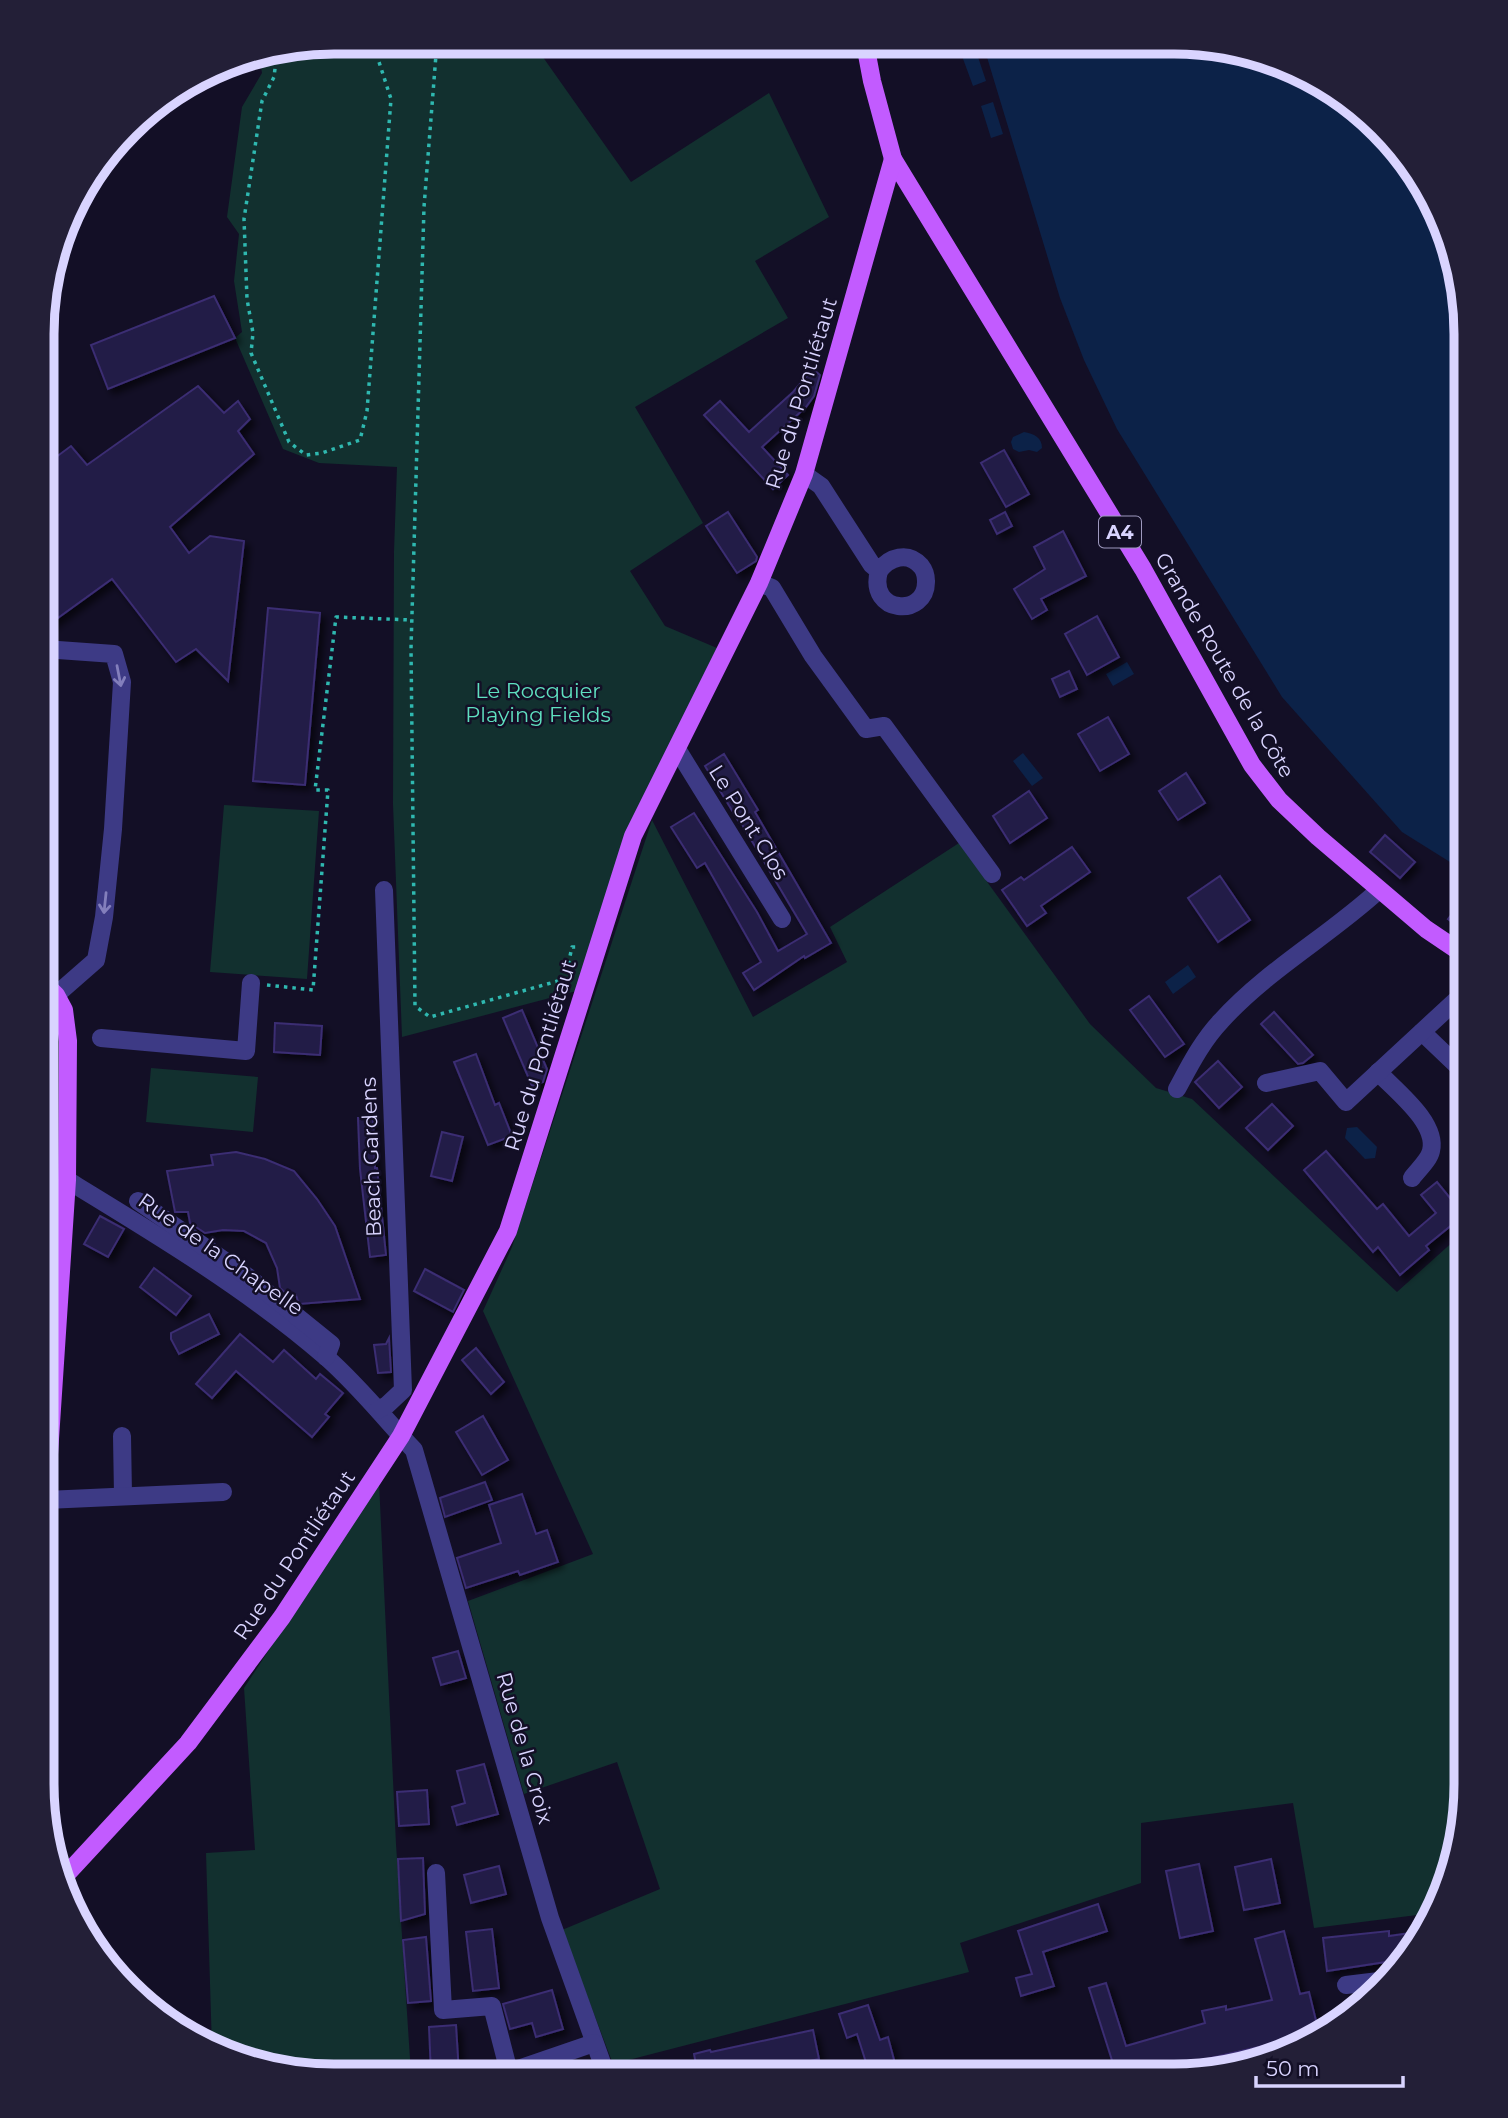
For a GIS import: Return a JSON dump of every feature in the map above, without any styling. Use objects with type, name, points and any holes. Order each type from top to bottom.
[{"type":"main road","name":"Grande Route de la Côte","points":[[867,54],[893,159],[1143,569],[1252,765],[1279,800],[1379,890],[1426,929],[1454,948]]},
{"type":"main road","name":"Rue du Pontliétaut","points":[[68,1872],[188,1743],[282,1617],[401,1436],[508,1231],[634,836],[759,583],[804,474],[893,159]]},
{"type":"main road","points":[[54,995],[64,1010],[68,1041],[67,1180],[54,1378]]},
{"type":"street","points":[[804,474],[821,486],[872,565],[879,571]]},
{"type":"street","points":[[759,583],[772,588],[813,656],[866,729],[884,726],[992,874]]},
{"type":"street","points":[[54,650],[114,654],[122,682],[113,830],[104,917],[96,960],[54,986]]},
{"type":"street","name":"Le Pont Clos","points":[[677,749],[782,919]]},
{"type":"street","name":"Beach Gardens","points":[[378,1410],[403,1390],[384,890]]},
{"type":"street","points":[[1177,1089],[1197,1052],[1221,1020],[1273,973],[1379,890]]},
{"type":"street","points":[[102,1038],[246,1051],[251,983]]},
{"type":"street","points":[[1266,1083],[1320,1071],[1346,1102],[1454,1002]]},
{"type":"street","points":[[1422,1031],[1454,1062]]},
{"type":"street","points":[[1378,1072],[1419,1114],[1432,1135],[1431,1153],[1412,1178]]},
{"type":"street","name":"Rue de la Chapelle","points":[[67,1180],[240,1290],[326,1357],[401,1436]]},
{"type":"street","points":[[138,1201],[248,1278],[331,1344],[326,1357]]},
{"type":"street","points":[[122,1436],[123,1496]]},
{"type":"street","name":"Rue de la Croix","points":[[401,1436],[414,1450],[550,1918],[602,2064]]},
{"type":"street","points":[[54,1500],[223,1492]]},
{"type":"street","points":[[436,1873],[443,2010],[492,2006],[505,2064]]},
{"type":"street","points":[[1346,1985],[1372,1982]]},
{"type":"street","points":[[533,2064],[594,2043]]},
{"type":"path","points":[[276,61],[274,77],[262,102],[244,219],[247,299],[253,333],[251,353],[289,442],[306,455],[322,453],[360,440],[367,411],[391,99],[379,62],[379,54]]},
{"type":"path","points":[[436,54],[424,208],[412,620],[415,1006],[430,1017],[565,979],[572,947],[597,948]]},
{"type":"path","points":[[251,983],[313,990],[328,790],[315,790],[336,617],[412,620]]},
{"type":"green space","name":"Le Rocquier Playing Fields","points":[[541,54],[631,182],[769,93],[829,217],[755,261],[788,318],[635,407],[703,523],[630,571],[665,626],[724,651],[633,836],[584,989],[402,1037],[393,804],[397,467],[319,463],[283,449],[235,338],[242,332],[234,281],[239,234],[227,217],[242,107],[262,73],[261,64],[316,55]]},
{"type":"green space","points":[[224,805],[319,811],[307,979],[210,972]]},
{"type":"green space","points":[[652,820],[753,1017],[847,962],[830,927],[959,843],[1090,1024],[1156,1088],[1192,1099],[1397,1292],[1454,1241],[1454,1784],[1444,1856],[1421,1914],[1314,1928],[1293,1803],[1141,1823],[1141,1883],[960,1943],[969,1972],[613,2064],[562,1930],[660,1889],[617,1762],[524,1794],[468,1601],[593,1554],[483,1311],[512,1247]]},
{"type":"green space","points":[[151,1068],[258,1077],[253,1132],[146,1122]]},
{"type":"green space","points":[[379,1482],[396,1844],[410,2064],[298,2061],[244,2049],[212,2036],[206,1853],[255,1850],[244,1688]]},
{"type":"water","points":[[977,54],[986,81],[973,86],[962,56]]},
{"type":"water","points":[[986,54],[1174,54],[1228,60],[1264,69],[1298,83],[1344,112],[1372,136],[1407,179],[1425,210],[1439,244],[1453,316],[1454,864],[1402,832],[1282,697],[1117,429],[1084,360],[1060,298]]},
{"type":"water","points":[[993,102],[1003,134],[991,138],[981,106]]},
{"type":"water","points":[[1024,432],[1037,437],[1042,448],[1037,452],[1019,452],[1013,449],[1013,437]]},
{"type":"water","points":[[1127,662],[1134,674],[1113,686],[1106,674]]},
{"type":"water","points":[[1023,753],[1043,778],[1032,786],[1013,761]]},
{"type":"water","points":[[1188,965],[1196,977],[1173,994],[1165,982]]},
{"type":"water","points":[[1357,1127],[1377,1147],[1375,1158],[1365,1159],[1345,1138],[1347,1128]]},
{"type":"building","points":[[214,296],[235,338],[108,389],[91,345]]},
{"type":"building","points":[[813,369],[820,375],[814,396],[806,407],[762,447],[788,475],[773,489],[704,415],[720,401],[749,432],[793,392]]},
{"type":"building","points":[[198,386],[224,413],[238,401],[250,419],[238,431],[254,454],[170,527],[189,553],[210,536],[244,541],[228,681],[196,649],[176,662],[112,579],[54,621],[54,459],[71,446],[87,465]]},
{"type":"building","points":[[1004,450],[1029,494],[1006,507],[981,463]]},
{"type":"building","points":[[728,512],[757,557],[756,561],[737,573],[706,526]]},
{"type":"building","points":[[1005,512],[1012,526],[997,534],[990,520]]},
{"type":"building","points":[[1063,531],[1086,576],[1041,599],[1047,610],[1032,619],[1014,589],[1045,569],[1034,547]]},
{"type":"building","points":[[268,608],[320,613],[305,785],[253,781]]},
{"type":"building","points":[[1097,616],[1119,657],[1087,675],[1065,634]]},
{"type":"building","points":[[1069,671],[1077,689],[1060,697],[1052,679]]},
{"type":"building","points":[[1108,717],[1129,754],[1100,771],[1078,734]]},
{"type":"building","points":[[724,754],[831,943],[805,958],[804,956],[754,990],[743,973],[761,962],[705,863],[697,868],[671,827],[694,813],[757,912],[778,951],[807,934],[705,766]]},
{"type":"building","points":[[1186,773],[1205,803],[1178,820],[1159,791]]},
{"type":"building","points":[[1029,791],[1047,818],[1010,843],[993,816]]},
{"type":"building","points":[[1385,835],[1415,862],[1400,878],[1370,852]]},
{"type":"building","points":[[1072,847],[1090,872],[1041,906],[1046,913],[1027,926],[1002,890],[1021,877],[1024,880]]},
{"type":"building","points":[[1220,876],[1250,920],[1218,942],[1188,898]]},
{"type":"building","points":[[1454,911],[1454,924],[1448,919]]},
{"type":"building","points":[[1149,996],[1184,1044],[1165,1057],[1130,1010]]},
{"type":"building","points":[[522,1010],[547,1069],[543,1082],[532,1086],[503,1018]]},
{"type":"building","points":[[1274,1012],[1313,1055],[1303,1063],[1298,1064],[1261,1024]]},
{"type":"building","points":[[275,1023],[322,1026],[320,1055],[274,1052]]},
{"type":"building","points":[[476,1054],[495,1105],[499,1103],[512,1136],[488,1145],[454,1062]]},
{"type":"building","points":[[1218,1061],[1242,1087],[1219,1108],[1195,1082]]},
{"type":"building","points":[[1272,1104],[1293,1126],[1268,1150],[1246,1128]]},
{"type":"building","points":[[358,1118],[373,1118],[375,1168],[386,1255],[370,1257],[360,1169]]},
{"type":"building","points":[[442,1132],[463,1137],[452,1181],[431,1176]]},
{"type":"building","points":[[1326,1151],[1377,1209],[1383,1204],[1409,1236],[1436,1213],[1421,1195],[1437,1182],[1454,1203],[1454,1223],[1426,1246],[1429,1250],[1400,1275],[1378,1247],[1373,1252],[1304,1170]]},
{"type":"building","points":[[236,1152],[265,1159],[294,1171],[335,1226],[360,1299],[299,1304],[296,1295],[289,1296],[280,1288],[277,1268],[266,1243],[244,1231],[205,1233],[190,1223],[188,1212],[175,1212],[167,1171],[213,1165],[211,1155]]},
{"type":"building","points":[[100,1216],[124,1229],[108,1257],[84,1244]]},
{"type":"building","points":[[154,1268],[191,1296],[176,1315],[140,1287]]},
{"type":"building","points":[[425,1269],[464,1290],[453,1312],[414,1291]]},
{"type":"building","points":[[209,1314],[219,1334],[179,1354],[171,1339],[171,1333]]},
{"type":"building","points":[[240,1334],[273,1362],[284,1350],[316,1379],[320,1374],[343,1393],[325,1414],[329,1417],[312,1437],[236,1371],[212,1398],[196,1384]]},
{"type":"building","points":[[389,1338],[391,1372],[378,1373],[374,1345],[386,1344]]},
{"type":"building","points":[[476,1348],[504,1382],[491,1394],[462,1360]]},
{"type":"building","points":[[483,1416],[508,1460],[482,1475],[456,1432]]},
{"type":"building","points":[[485,1482],[492,1500],[445,1517],[440,1498]]},
{"type":"building","points":[[522,1494],[536,1534],[547,1530],[558,1562],[520,1575],[518,1571],[466,1588],[457,1558],[501,1543],[489,1505]]},
{"type":"building","points":[[458,1651],[466,1678],[441,1685],[433,1658]]},
{"type":"building","points":[[484,1764],[498,1814],[457,1825],[452,1807],[465,1803],[457,1771]]},
{"type":"building","points":[[427,1790],[429,1824],[399,1826],[397,1792]]},
{"type":"building","points":[[423,1858],[425,1914],[401,1921],[398,1859]]},
{"type":"building","points":[[1271,1859],[1280,1903],[1244,1910],[1235,1867]]},
{"type":"building","points":[[1199,1864],[1213,1931],[1180,1938],[1166,1871]]},
{"type":"building","points":[[499,1866],[506,1894],[471,1903],[464,1875]]},
{"type":"building","points":[[1098,1904],[1107,1931],[1043,1952],[1054,1986],[1021,1996],[1016,1978],[1032,1974],[1018,1931]]},
{"type":"building","points":[[492,1929],[499,1988],[473,1991],[466,1932]]},
{"type":"building","points":[[1284,1931],[1300,1994],[1309,1992],[1317,2024],[1282,2041],[1192,2063],[1113,2064],[1089,1988],[1106,1983],[1126,2046],[1205,2023],[1202,2011],[1226,2006],[1226,2010],[1272,2000],[1255,1939]]},
{"type":"building","points":[[1389,1931],[1389,1936],[1411,1933],[1390,1961],[1327,1971],[1323,1938]]},
{"type":"building","points":[[426,1937],[431,2001],[408,2003],[403,1940]]},
{"type":"building","points":[[552,1990],[563,2029],[536,2037],[532,2023],[510,2029],[503,2004]]},
{"type":"building","points":[[868,2005],[880,2040],[888,2037],[895,2064],[867,2064],[857,2034],[847,2038],[839,2014]]},
{"type":"building","points":[[456,2025],[458,2064],[431,2064],[429,2027]]},
{"type":"building","points":[[813,2030],[819,2059],[797,2064],[696,2064],[694,2054],[710,2050],[711,2052]]}]
